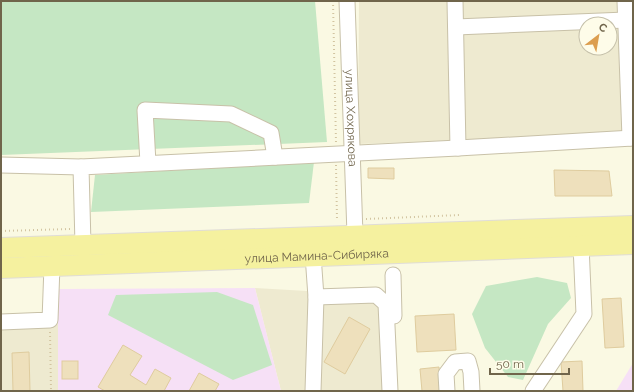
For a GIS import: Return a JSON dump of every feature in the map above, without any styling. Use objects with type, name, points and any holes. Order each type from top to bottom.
[{"type":"main road","name":"улица Мамина-Сибиряка","points":[[1,248],[77,245],[355,227],[633,226]]},
{"type":"main road","name":"улица Мамина-Сибиряка","points":[[1,268],[582,244],[633,244]]},
{"type":"main road","points":[[72,265],[66,261],[64,256],[77,245]]},
{"type":"main road","points":[[42,247],[50,253],[48,266]]},
{"type":"street","name":"улица Хохрякова","points":[[347,1],[355,227]]},
{"type":"street","points":[[455,1],[458,148]]},
{"type":"street","points":[[1,165],[81,167],[352,154],[632,138],[625,1]]},
{"type":"street","points":[[456,27],[626,20]]},
{"type":"street","points":[[148,163],[145,110],[231,114],[271,133],[275,157]]},
{"type":"street","points":[[77,245],[83,198],[81,167]]},
{"type":"street","points":[[532,391],[584,314],[582,244]]},
{"type":"street","points":[[313,255],[316,297],[313,391]]},
{"type":"street","points":[[1,322],[50,320],[48,266]]},
{"type":"street","points":[[393,274],[398,391]]},
{"type":"street","points":[[316,297],[376,295],[386,304],[390,391]]},
{"type":"street","points":[[447,391],[446,374],[455,362],[468,361],[471,372],[472,391]]},
{"type":"path","points":[[333,1],[338,220]]},
{"type":"path","points":[[355,227],[460,215]]},
{"type":"path","points":[[50,320],[51,391]]},
{"type":"shaded area","points":[[359,1],[633,1],[633,133],[358,144]]},
{"type":"shaded area","points":[[255,288],[376,295],[386,304],[390,391],[281,391]]},
{"type":"shaded area","points":[[255,288],[281,391],[58,391],[58,289]]},
{"type":"shaded area","points":[[58,289],[58,391],[1,391],[1,325],[50,320]]},
{"type":"shaded area","points":[[633,363],[633,391],[616,391]]},
{"type":"green space","points":[[1,1],[315,1],[327,142],[1,155]]},
{"type":"green space","points":[[314,162],[309,203],[91,212],[95,175]]},
{"type":"green space","points":[[537,277],[567,283],[571,298],[548,324],[523,380],[508,377],[485,348],[472,314],[486,286]]},
{"type":"green space","points":[[217,292],[253,305],[272,365],[233,380],[108,315],[116,295]]},
{"type":"building","points":[[368,168],[394,168],[394,179],[368,178]]},
{"type":"building","points":[[554,170],[609,171],[612,196],[555,196]]},
{"type":"building","points":[[621,298],[624,347],[605,348],[602,299]]},
{"type":"building","points":[[454,314],[456,350],[417,352],[415,316]]},
{"type":"building","points":[[349,317],[370,329],[345,374],[324,362]]},
{"type":"building","points":[[123,345],[142,356],[130,375],[146,385],[155,369],[171,378],[164,391],[105,391],[98,387]]},
{"type":"building","points":[[29,352],[30,391],[13,391],[12,353]]},
{"type":"building","points":[[62,361],[78,361],[78,379],[62,379]]},
{"type":"building","points":[[582,361],[583,391],[563,391],[561,362]]},
{"type":"building","points":[[439,367],[440,391],[422,391],[420,369]]},
{"type":"building","points":[[199,373],[219,384],[215,391],[189,391]]}]
